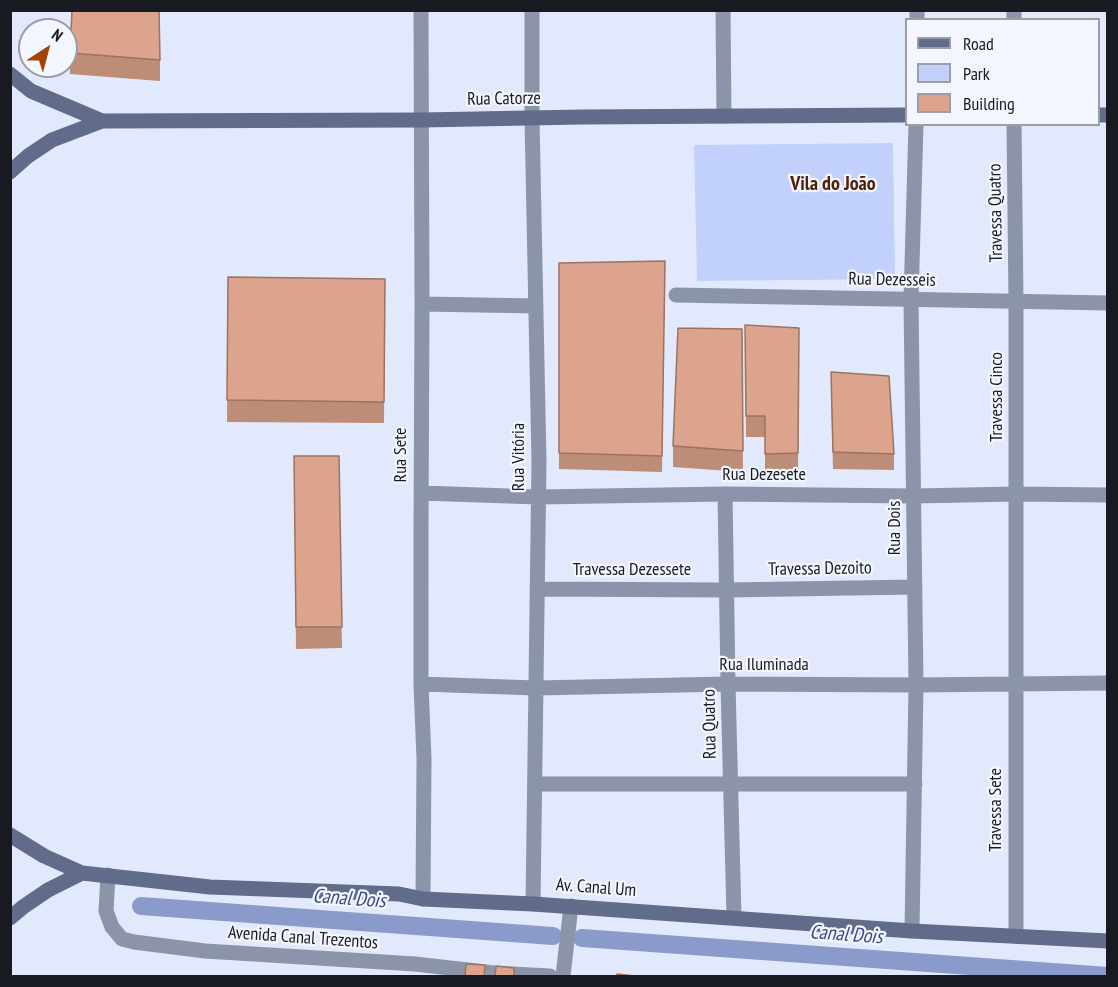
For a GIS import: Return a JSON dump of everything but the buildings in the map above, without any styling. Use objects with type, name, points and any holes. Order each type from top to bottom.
[{"type":"street","name":"Rua Sete","points":[[421,10],[423,899]]},
{"type":"street","name":"Rua Vitória","points":[[532,10],[538,497],[533,904]]},
{"type":"street","points":[[723,10],[724,116]]},
{"type":"street","name":"Rua Catorze","points":[[10,74],[31,90],[102,122]]},
{"type":"street","name":"Rua Catorze","points":[[10,172],[28,156],[52,140],[102,122],[905,115]]},
{"type":"street","name":"Rua Dois","points":[[912,931],[916,685],[911,300],[916,126]]},
{"type":"street","name":"Travessa Quatro","points":[[1014,126],[1016,301]]},
{"type":"street","name":"Rua Dezesseis","points":[[676,295],[1107,303]]},
{"type":"street","name":"Travessa Cinco","points":[[1015,684],[1016,301]]},
{"type":"street","points":[[422,304],[536,306]]},
{"type":"street","name":"Rua Dezesete","points":[[421,493],[538,497],[725,494],[1107,495]]},
{"type":"street","name":"Rua Quatro","points":[[725,494],[734,917]]},
{"type":"street","name":"Travessa Dezoito","points":[[726,590],[915,587]]},
{"type":"street","name":"Travessa Dezessete","points":[[537,589],[726,590]]},
{"type":"street","name":"Rua Iluminada","points":[[421,684],[536,688],[728,684],[916,685],[1107,682]]},
{"type":"street","name":"Travessa Sete","points":[[1015,684],[1016,936]]},
{"type":"street","points":[[535,784],[915,784]]},
{"type":"street","points":[[10,834],[44,856],[82,873]]},
{"type":"street","points":[[10,918],[48,890],[82,873]]},
{"type":"street","name":"Av. Canal Um","points":[[82,873],[210,887],[399,894],[423,899],[571,906],[912,931],[1107,941]]},
{"type":"street","name":"Avenida Canal Trezentos","points":[[108,875],[106,911],[112,927],[122,939],[134,942],[205,951],[415,964],[494,973],[550,976]]},
{"type":"street","points":[[563,976],[571,906]]},
{"type":"green space","points":[[893,143],[895,279],[697,281],[694,145]]},
{"type":"waterway","name":"Canal Dois","points":[[141,906],[553,936]]},
{"type":"waterway","name":"Canal Dois","points":[[582,938],[1108,976]]},
{"type":"district","name":"Vila do João","points":[[833,184]]}]
